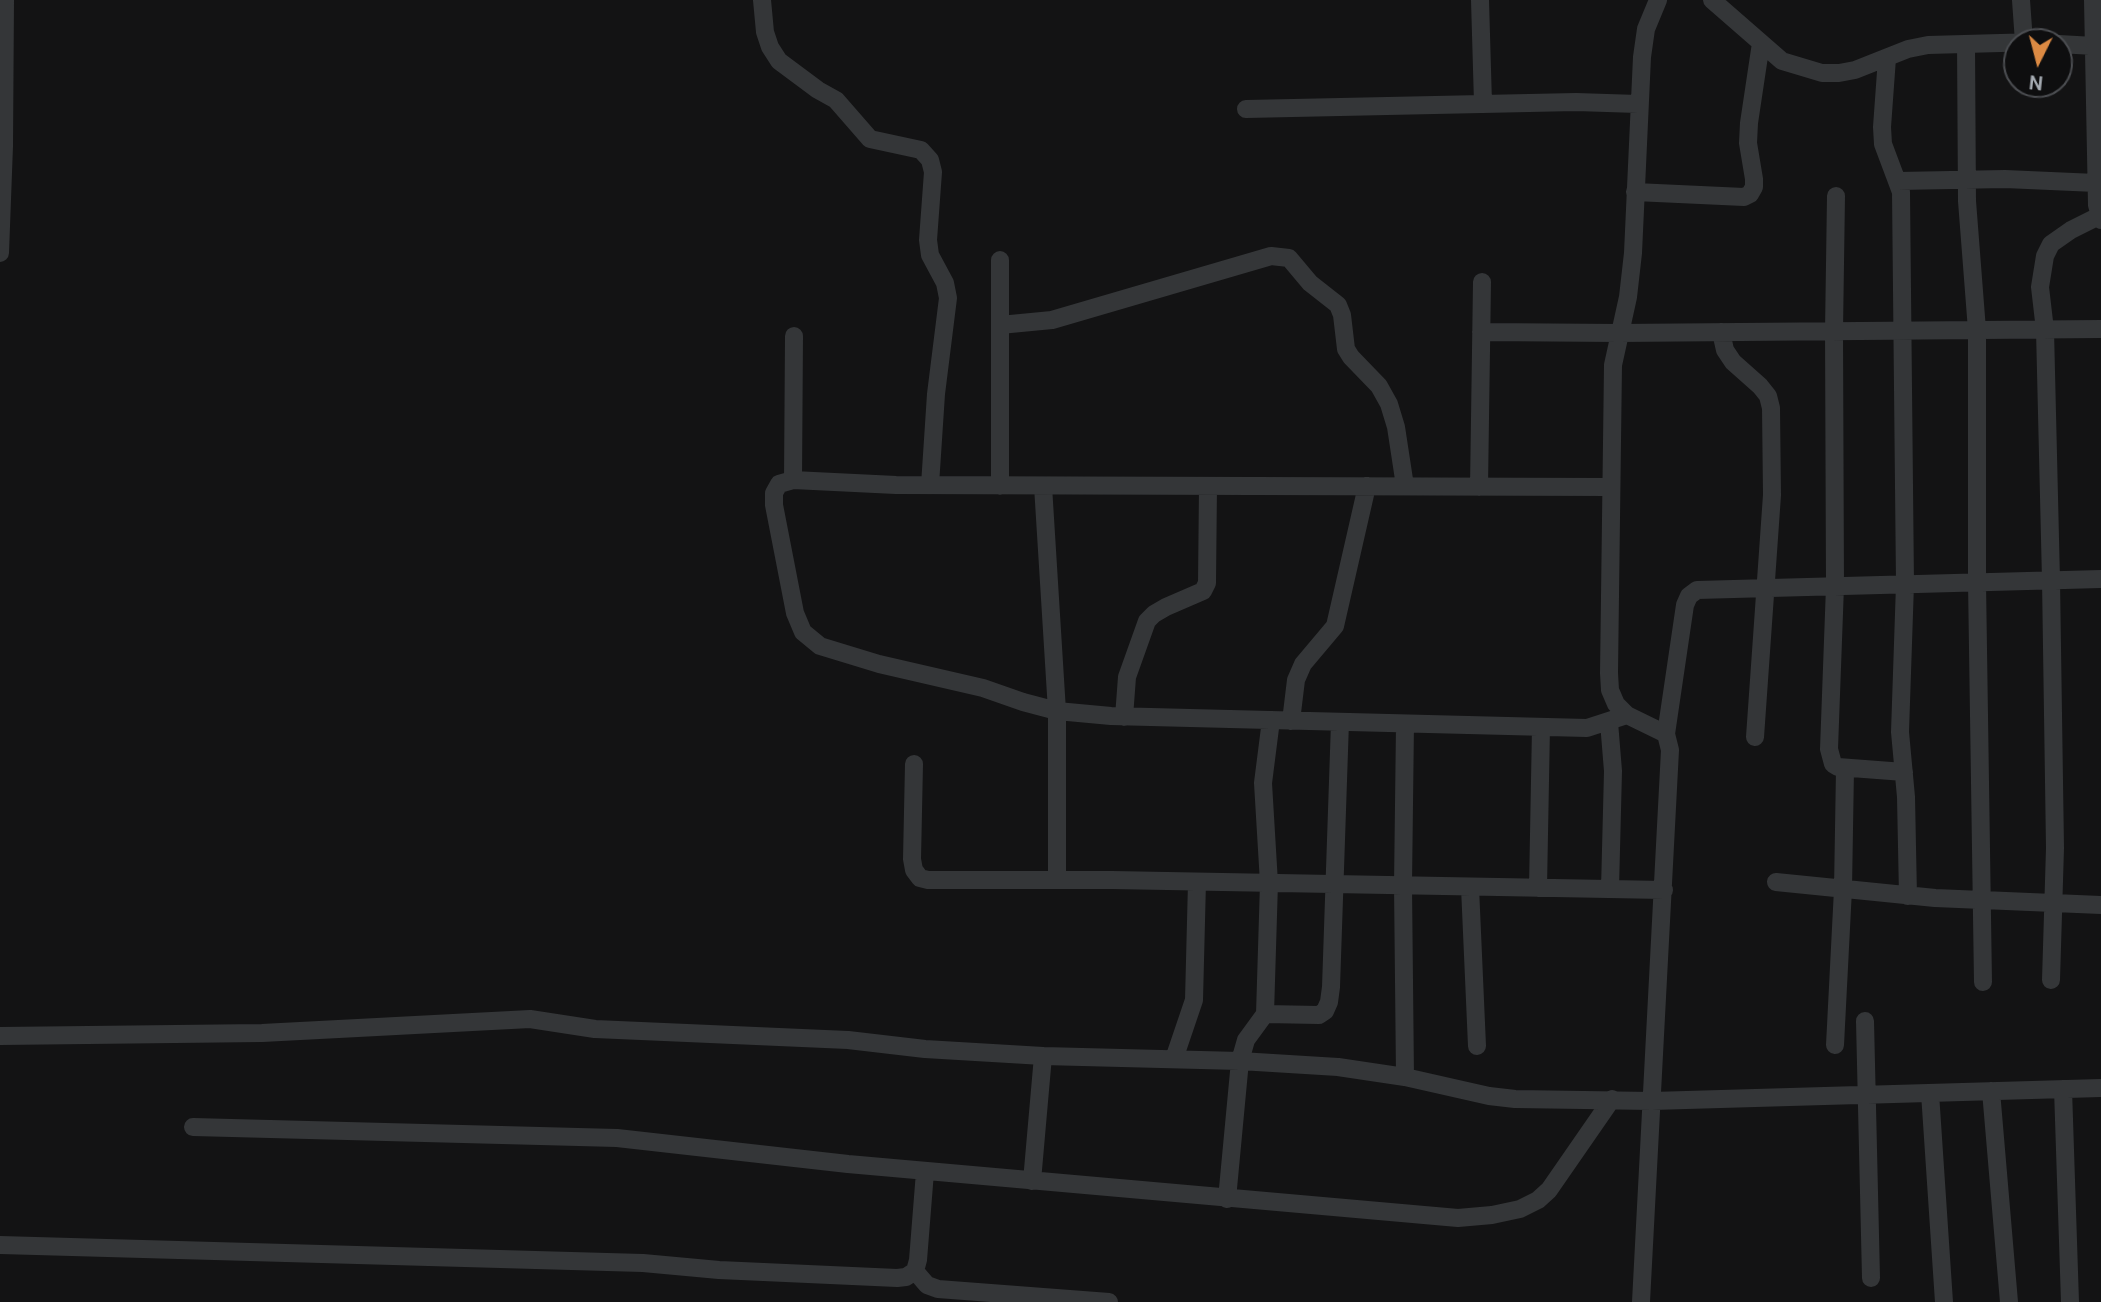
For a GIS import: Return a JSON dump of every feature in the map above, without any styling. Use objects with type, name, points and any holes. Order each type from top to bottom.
[{"type":"street","points":[[0,253],[5,0]]},
{"type":"street","points":[[762,0],[765,32],[779,61],[836,100],[870,139],[921,150],[930,160],[933,172],[929,255],[945,284],[948,299],[936,394],[930,485]]},
{"type":"street","points":[[1480,0],[1483,103]]},
{"type":"street","points":[[1658,0],[1646,29],[1638,104],[1633,253],[1628,297],[1613,365],[1610,690],[1616,704],[1627,715],[1666,734]]},
{"type":"street","points":[[1712,0],[1782,61],[1822,73],[1855,70],[1908,49],[1928,45],[2003,42]]},
{"type":"street","points":[[2021,0],[2023,28]]},
{"type":"street","points":[[2051,980],[2055,903],[2051,580],[2045,330],[2040,287],[2045,256],[2051,244],[2100,211],[2096,183],[2098,94],[2093,0]]},
{"type":"street","points":[[1635,192],[1744,197],[1750,194],[1754,187],[1754,178],[1748,143],[1749,123],[1761,43]]},
{"type":"street","points":[[1966,44],[1967,180],[1977,330],[1977,582],[1983,982]]},
{"type":"street","points":[[2073,45],[2094,46]]},
{"type":"street","points":[[1887,58],[1883,144],[1901,192],[1905,584],[1900,732],[1908,896]]},
{"type":"street","points":[[1246,109],[1483,103],[1638,104]]},
{"type":"street","points":[[1898,181],[2038,180],[2096,183]]},
{"type":"street","points":[[1836,195],[1835,586],[1829,749],[1833,764],[1845,769],[1904,772]]},
{"type":"street","points":[[1000,325],[1052,320],[1271,256],[1289,258],[1310,283],[1338,305],[1342,315],[1346,349],[1351,358],[1379,386],[1389,404],[1396,427],[1405,486]]},
{"type":"street","points":[[1000,260],[1000,486]]},
{"type":"street","points":[[1479,487],[1482,282]]},
{"type":"street","points":[[1481,332],[2101,329]]},
{"type":"street","points":[[1721,332],[1725,350],[1733,362],[1768,396],[1771,408],[1772,495],[1755,737]]},
{"type":"street","points":[[793,480],[794,336]]},
{"type":"street","points":[[1611,487],[1000,486],[793,480],[779,484],[774,493],[774,505],[795,613],[803,632],[820,646],[879,664],[983,688],[1057,711],[1124,717],[1587,728],[1627,715]]},
{"type":"street","points":[[1043,486],[1057,711],[1057,880]]},
{"type":"street","points":[[1124,717],[1127,677],[1147,621],[1166,607],[1203,591],[1208,583],[1208,486]]},
{"type":"street","points":[[1291,721],[1296,680],[1303,664],[1335,626],[1367,486]]},
{"type":"street","points":[[1641,1302],[1664,890],[1670,750],[1666,734],[1685,605],[1689,596],[1697,590],[1765,587],[2101,579]]},
{"type":"street","points":[[1227,1199],[1240,1061],[1246,1040],[1262,1021],[1265,1013],[1269,883],[1263,803],[1271,720]]},
{"type":"street","points":[[1265,1013],[1311,1016],[1325,1011],[1331,987],[1340,722]]},
{"type":"street","points":[[1609,722],[1613,771],[1610,889]]},
{"type":"street","points":[[1405,724],[1405,1077]]},
{"type":"street","points":[[1538,888],[1541,727]]},
{"type":"street","points":[[915,764],[912,859],[914,870],[920,878],[928,880],[1664,890]]},
{"type":"street","points":[[1835,1045],[1843,889],[1845,769]]},
{"type":"street","points":[[1174,1059],[1194,1000],[1197,882]]},
{"type":"street","points":[[1776,882],[1908,896],[2101,905]]},
{"type":"street","points":[[1470,887],[1477,1046]]},
{"type":"street","points":[[0,1037],[262,1034],[530,1019],[595,1029],[848,1040],[926,1049],[1338,1067],[1515,1099],[1652,1101],[2101,1088]]},
{"type":"street","points":[[1865,1021],[1871,1278]]},
{"type":"street","points":[[1032,1181],[1044,1056]]},
{"type":"street","points":[[2063,1089],[2070,1302]]},
{"type":"street","points":[[1991,1091],[2009,1302]]},
{"type":"street","points":[[1930,1093],[1944,1302]]},
{"type":"street","points":[[193,1127],[617,1138],[925,1172],[1458,1218],[1520,1209],[1538,1200],[1549,1189],[1612,1099]]},
{"type":"street","points":[[0,1245],[643,1264],[897,1278],[906,1277],[915,1270],[918,1260],[925,1172]]},
{"type":"street","points":[[915,1270],[927,1285],[938,1289],[1109,1302]]}]
